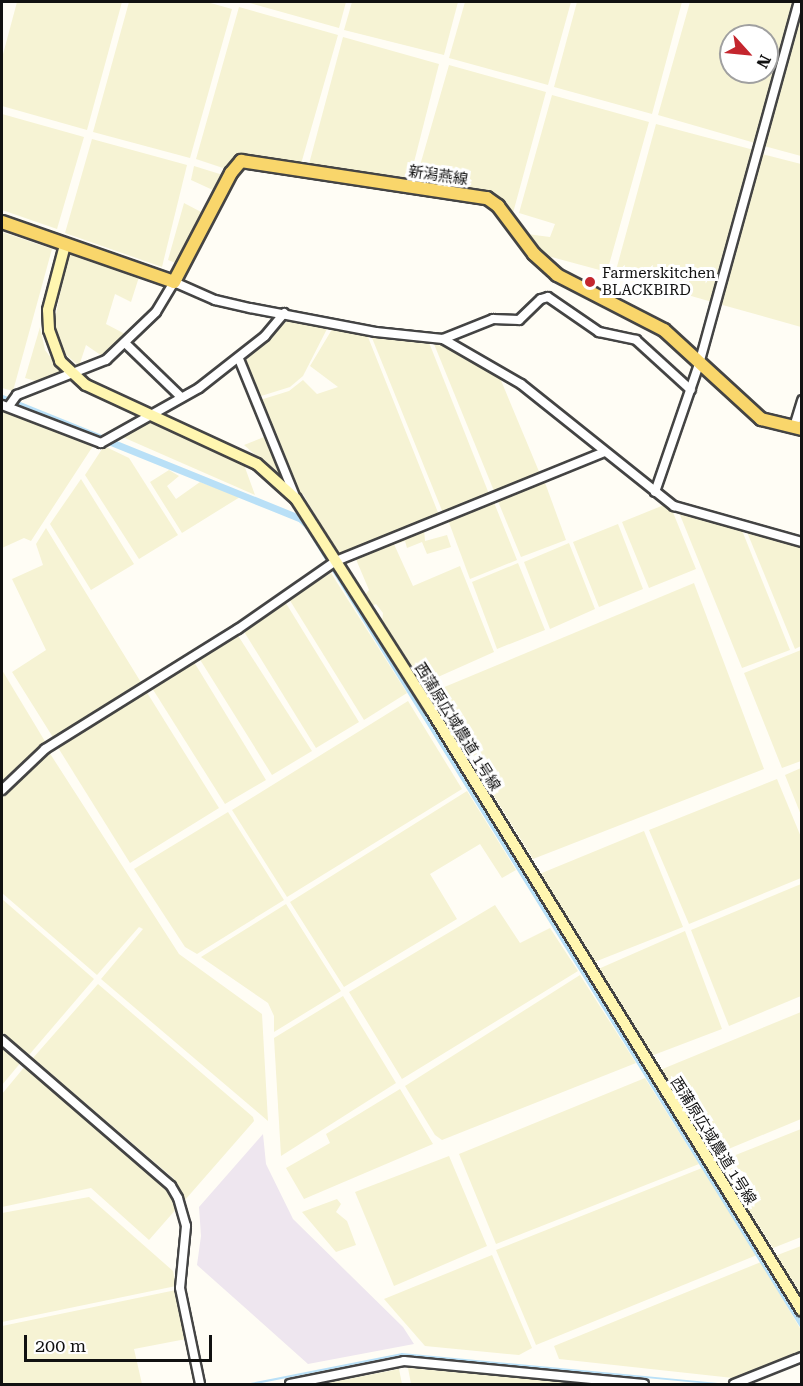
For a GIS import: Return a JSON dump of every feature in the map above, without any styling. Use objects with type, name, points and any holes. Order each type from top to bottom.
[{"type":"main road","name":"新潟燕線","points":[[174,282],[235,166],[249,161],[487,198],[498,206],[534,254],[557,275],[664,330],[761,419],[798,428]]},
{"type":"main road","points":[[2,222],[174,282]]},
{"type":"street","points":[[655,492],[699,364],[799,2]]},
{"type":"street","points":[[65,245],[48,310],[49,330],[60,361],[72,375]]},
{"type":"street","points":[[284,313],[239,359],[181,398],[101,443],[5,406],[17,395],[106,360],[156,312],[174,282],[215,300],[284,313],[376,332],[443,339],[521,384],[674,506],[801,543]]},
{"type":"street","points":[[443,339],[493,319],[519,320],[541,299],[549,297],[599,332],[636,340],[691,390]]},
{"type":"street","points":[[125,343],[181,398]]},
{"type":"street","points":[[239,359],[296,499]]},
{"type":"street","name":"西蒲原広域農道 1号線","points":[[72,375],[257,464],[296,499],[801,1311]]},
{"type":"street","points":[[798,428],[801,400]]},
{"type":"street","points":[[2,790],[45,749],[238,629],[336,561],[604,452]]},
{"type":"street","points":[[2,1040],[171,1186],[178,1198],[186,1226],[180,1288],[200,1384]]},
{"type":"street","points":[[734,1384],[801,1357]]},
{"type":"street","points":[[290,1384],[404,1361],[644,1384]]},
{"type":"shaded area","points":[[17,2],[122,2],[87,130],[2,106],[2,58]]},
{"type":"shaded area","points":[[129,2],[207,2],[232,9],[190,158],[93,132]]},
{"type":"shaded area","points":[[246,2],[346,2],[339,28]]},
{"type":"shaded area","points":[[352,2],[458,2],[444,55],[344,30]]},
{"type":"shaded area","points":[[465,2],[571,2],[548,85],[449,58]]},
{"type":"shaded area","points":[[577,2],[682,2],[652,114],[554,87]]},
{"type":"shaded area","points":[[690,2],[793,2],[779,54],[779,24],[719,24],[719,84],[771,84],[755,143],[658,115]]},
{"type":"shaded area","points":[[239,7],[338,35],[301,164],[238,154],[226,169],[196,159]]},
{"type":"shaded area","points":[[801,9],[801,156],[764,146]]},
{"type":"shaded area","points":[[343,37],[439,64],[410,178],[309,164]]},
{"type":"shaded area","points":[[449,65],[546,92],[513,213],[493,193],[430,179],[419,169]]},
{"type":"shaded area","points":[[552,95],[649,122],[607,272],[544,255],[527,234],[550,237],[555,224],[519,213]]},
{"type":"shaded area","points":[[2,114],[84,137],[57,229],[2,210]]},
{"type":"shaded area","points":[[656,124],[754,150],[712,302],[615,274]]},
{"type":"shaded area","points":[[92,139],[187,165],[162,267],[65,233]]},
{"type":"shaded area","points":[[762,154],[801,164],[801,327],[719,304]]},
{"type":"shaded area","points":[[194,166],[223,175],[215,191],[191,180]]},
{"type":"shaded area","points":[[184,203],[203,213],[178,264],[168,260]]},
{"type":"shaded area","points":[[2,232],[52,249],[13,391],[2,388]]},
{"type":"shaded area","points":[[68,254],[139,277],[131,302],[115,294],[106,324],[127,335],[102,356],[86,345],[79,366],[64,353],[54,324]]},
{"type":"shaded area","points":[[290,318],[329,325],[303,376],[290,387],[258,397],[244,362]]},
{"type":"shaded area","points":[[334,326],[366,332],[439,515],[338,554],[303,494],[299,494],[260,400],[289,391],[303,380],[317,394],[338,387],[310,366]]},
{"type":"shaded area","points":[[40,327],[45,350],[62,372],[39,382],[25,378]]},
{"type":"shaded area","points":[[370,333],[428,340],[489,494],[443,513]]},
{"type":"shaded area","points":[[442,341],[500,378],[540,474],[494,491],[434,344]]},
{"type":"shaded area","points":[[2,409],[93,446],[31,541],[24,538],[2,548]]},
{"type":"shaded area","points":[[151,418],[243,462],[255,495],[118,435]]},
{"type":"shaded area","points":[[269,435],[289,484],[244,445]]},
{"type":"shaded area","points":[[104,446],[129,458],[178,535],[139,559],[85,475]]},
{"type":"shaded area","points":[[169,470],[179,476],[167,486],[176,499],[200,482],[240,497],[182,533],[150,482]]},
{"type":"shaded area","points":[[81,479],[134,564],[91,590],[50,524]]},
{"type":"shaded area","points":[[544,480],[566,540],[521,557],[497,499]]},
{"type":"shaded area","points":[[493,500],[517,560],[470,579],[448,520]]},
{"type":"shaded area","points":[[664,505],[672,510],[696,569],[649,588],[622,522]]},
{"type":"shaded area","points":[[678,510],[741,528],[790,650],[742,668]]},
{"type":"shaded area","points":[[618,524],[643,589],[599,607],[573,542]]},
{"type":"shaded area","points":[[46,528],[142,684],[54,739],[12,672],[46,650],[12,579],[43,565],[36,544]]},
{"type":"shaded area","points":[[424,529],[425,541],[447,535],[451,547],[427,554],[422,542],[407,548],[405,541],[396,544],[395,541]]},
{"type":"shaded area","points":[[747,532],[801,546],[801,646],[795,649]]},
{"type":"shaded area","points":[[393,542],[413,586],[460,566],[494,652],[420,685],[382,623],[383,613],[376,604],[372,606],[365,595],[369,590],[355,557]]},
{"type":"shaded area","points":[[569,543],[595,609],[550,629],[524,562]]},
{"type":"shaded area","points":[[518,563],[545,630],[497,649],[472,582]]},
{"type":"shaded area","points":[[331,573],[407,693],[364,720],[289,599]]},
{"type":"shaded area","points":[[694,583],[764,769],[533,859],[430,693]]},
{"type":"shaded area","points":[[284,600],[359,722],[316,748],[243,630]]},
{"type":"shaded area","points":[[237,634],[312,751],[272,775],[199,658]]},
{"type":"shaded area","points":[[801,650],[801,761],[782,768],[744,673]]},
{"type":"shaded area","points":[[194,662],[266,780],[225,804],[152,688]]},
{"type":"shaded area","points":[[2,670],[46,743],[2,781]]},
{"type":"shaded area","points":[[146,691],[219,808],[130,863],[57,746]]},
{"type":"shaded area","points":[[408,701],[462,789],[287,897],[232,810]]},
{"type":"shaded area","points":[[49,752],[179,954],[262,1014],[268,1121],[101,979],[143,929],[139,927],[97,975],[2,893],[2,798]]},
{"type":"shaded area","points":[[801,768],[801,815],[785,775]]},
{"type":"shaded area","points":[[777,779],[801,837],[801,878],[689,924],[649,830]]},
{"type":"shaded area","points":[[467,791],[516,870],[502,878],[480,844],[430,874],[457,919],[344,987],[290,902]]},
{"type":"shaded area","points":[[228,812],[284,900],[197,954],[185,947],[134,869]]},
{"type":"shaded area","points":[[644,831],[683,927],[592,963],[537,875]]},
{"type":"shaded area","points":[[801,884],[801,996],[729,1026],[691,930]]},
{"type":"shaded area","points":[[2,899],[94,979],[29,1055],[2,1032]]},
{"type":"shaded area","points":[[286,904],[341,991],[274,1032],[274,1016],[268,1003],[201,957]]},
{"type":"shaded area","points":[[495,905],[520,943],[550,928],[578,971],[402,1079],[349,992]]},
{"type":"shaded area","points":[[685,931],[722,1029],[651,1056],[596,970]]},
{"type":"shaded area","points":[[580,975],[636,1063],[442,1140],[435,1135],[405,1086]]},
{"type":"shaded area","points":[[98,984],[253,1117],[254,1121],[185,1200],[173,1178],[33,1058]]},
{"type":"shaded area","points":[[343,996],[396,1083],[281,1156],[274,1038]]},
{"type":"shaded area","points":[[801,1012],[801,1119],[714,1155],[660,1070]]},
{"type":"shaded area","points":[[2,1044],[22,1061],[2,1085]]},
{"type":"shaded area","points":[[26,1065],[169,1189],[178,1207],[149,1240],[91,1188],[2,1207],[2,1094]]},
{"type":"shaded area","points":[[645,1078],[699,1164],[496,1244],[459,1154]]},
{"type":"shaded area","points":[[400,1089],[433,1144],[304,1199],[286,1168],[330,1143],[326,1134]]},
{"type":"shaded area","points":[[801,1129],[801,1237],[773,1248],[718,1162]]},
{"type":"shaded area","points":[[263,1134],[266,1164],[293,1219],[403,1327],[414,1344],[308,1364],[197,1265],[201,1236],[199,1207]]},
{"type":"shaded area","points":[[449,1156],[487,1246],[394,1286],[355,1192]]},
{"type":"shaded area","points":[[702,1168],[757,1255],[536,1345],[496,1250]]},
{"type":"shaded area","points":[[89,1197],[173,1271],[176,1286],[2,1322],[2,1213]]},
{"type":"shaded area","points":[[337,1199],[341,1204],[336,1212],[347,1221],[356,1245],[336,1252],[302,1212]]},
{"type":"shaded area","points":[[801,1246],[801,1299],[775,1256]]},
{"type":"shaded area","points":[[492,1255],[532,1348],[519,1355],[425,1346],[384,1299]]},
{"type":"shaded area","points":[[761,1262],[801,1330],[801,1351],[733,1378],[559,1359],[554,1346]]},
{"type":"shaded area","points":[[176,1290],[186,1339],[134,1349],[142,1384],[2,1384],[2,1326]]},
{"type":"shaded area","points":[[408,1368],[602,1384],[411,1384]]},
{"type":"shaded area","points":[[399,1369],[402,1384],[322,1384]]},
{"type":"waterway","points":[[2,398],[301,519],[308,526],[802,1324]]},
{"type":"waterway","points":[[251,1384],[402,1354],[718,1384]]},
{"type":"place","name":"Farmerskitchen BLACKBIRD","points":[[590,282]]}]
